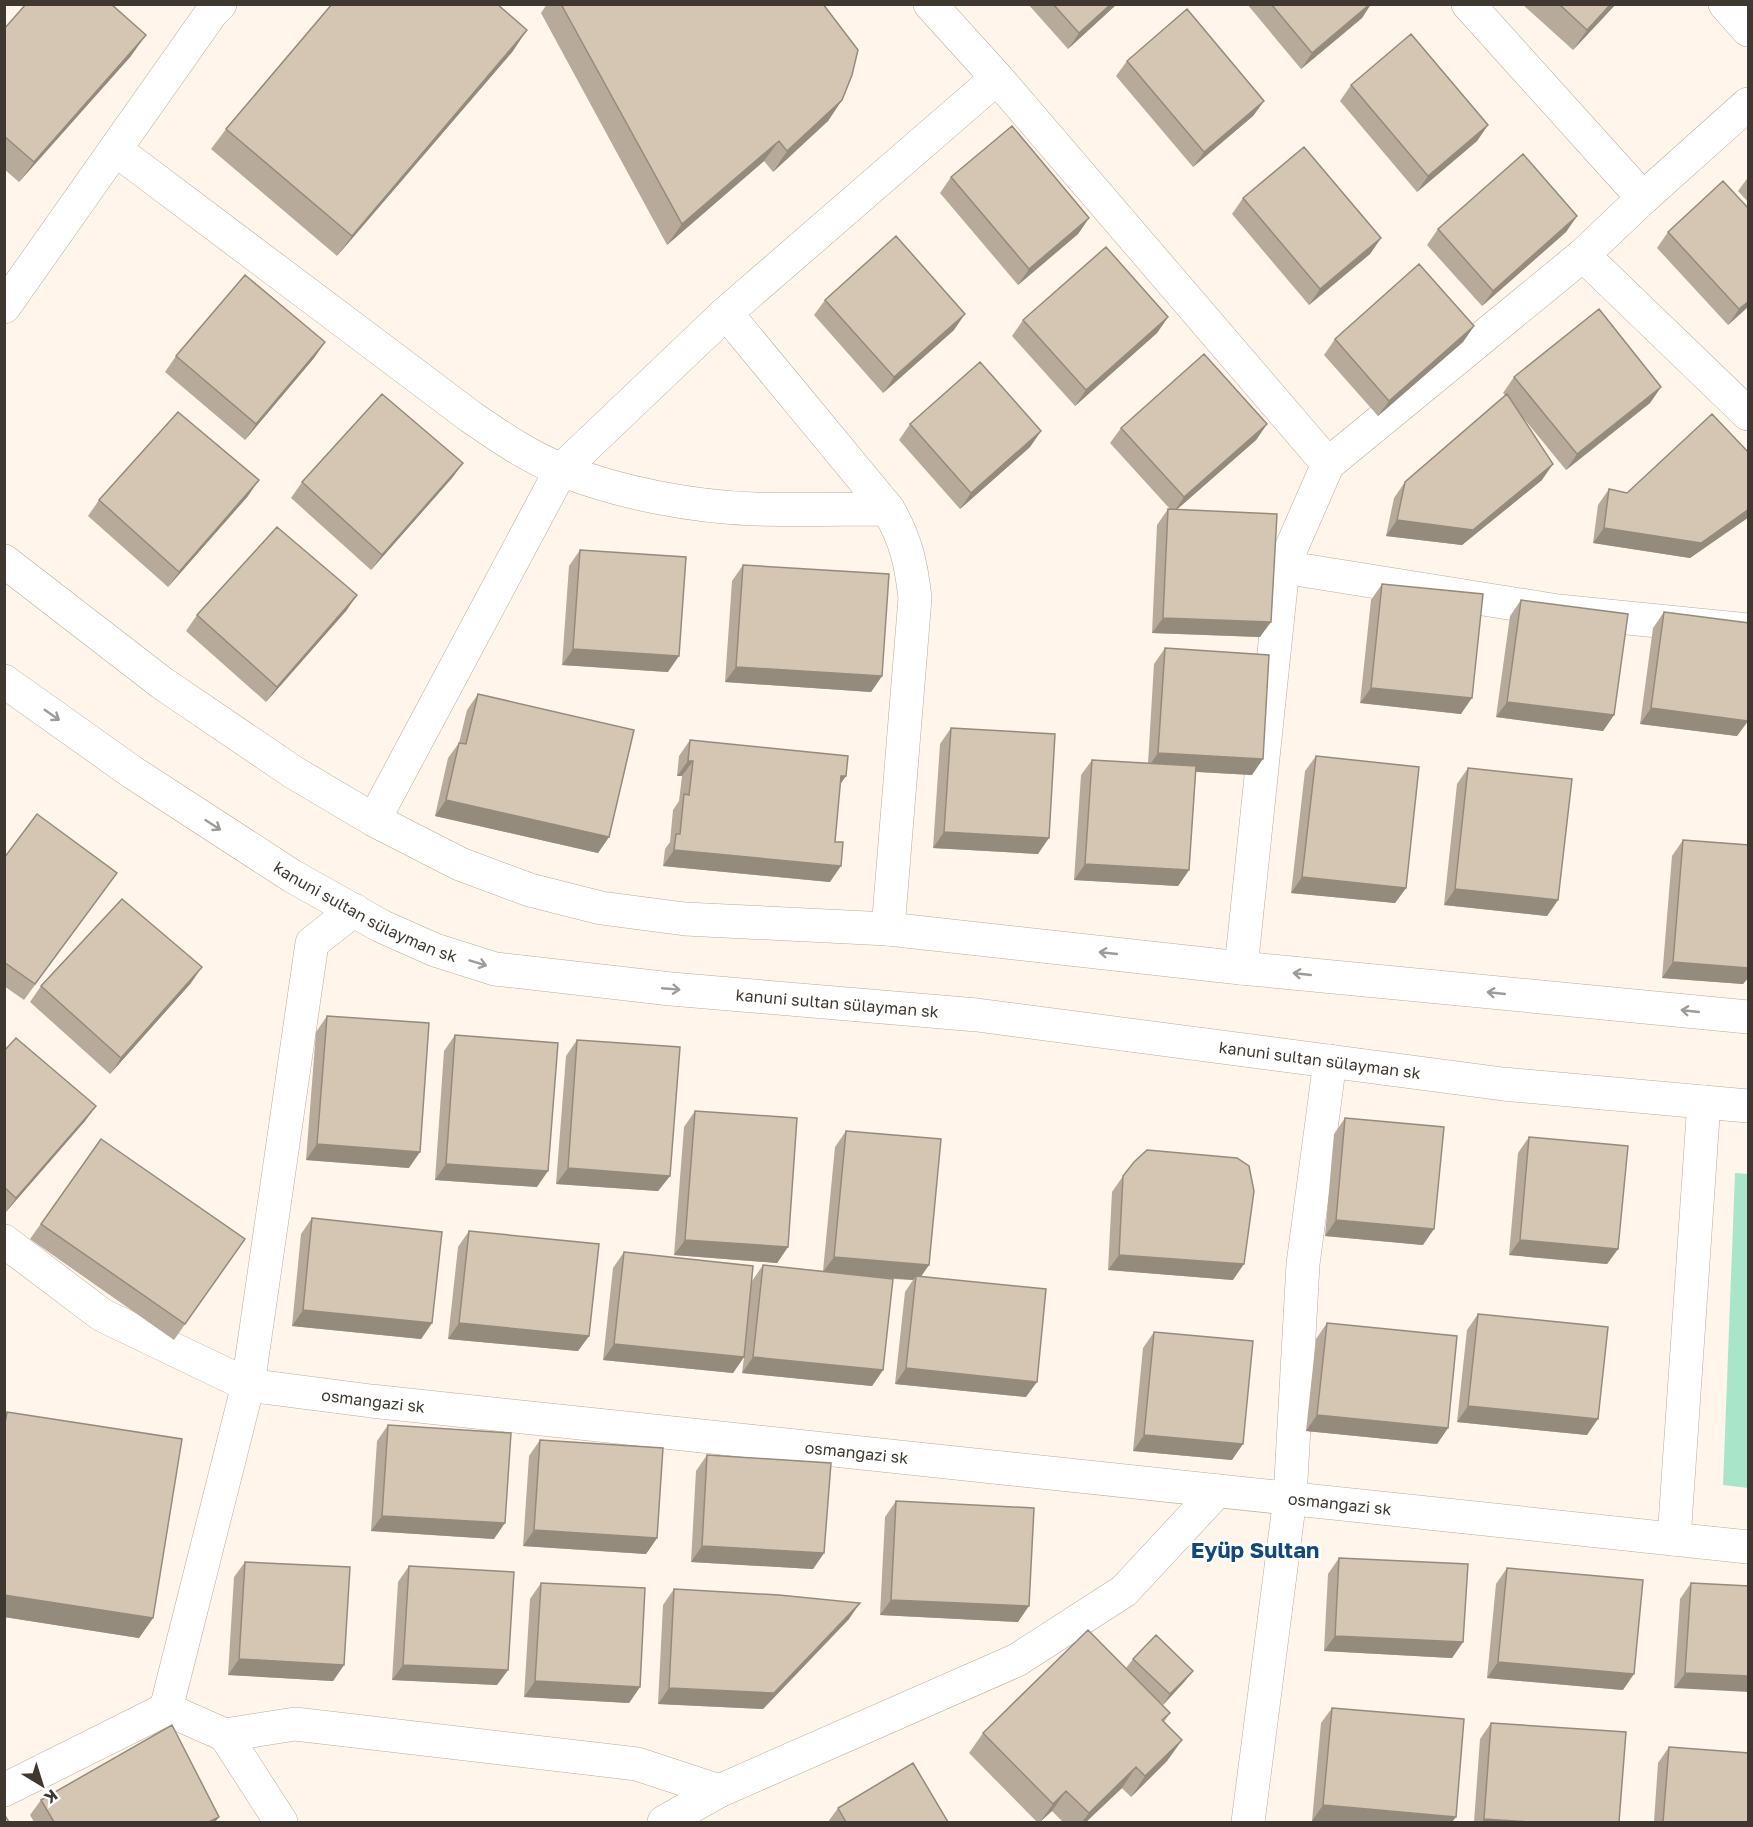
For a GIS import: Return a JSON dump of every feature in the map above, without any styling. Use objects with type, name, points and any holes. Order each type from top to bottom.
[{"type":"street","points":[[930,4],[997,78],[1328,464]]},
{"type":"street","points":[[1468,4],[1643,198]]},
{"type":"street","points":[[1725,4],[1749,30]]},
{"type":"street","points":[[4,307],[116,150],[210,7]]},
{"type":"street","points":[[374,820],[561,470],[726,313],[997,78]]},
{"type":"street","points":[[1241,968],[1282,567],[1328,464],[1583,255],[1749,104]]},
{"type":"street","points":[[116,150],[471,417],[513,446],[561,470],[618,489],[683,501],[753,509],[888,508]]},
{"type":"street","points":[[1583,255],[1749,414]]},
{"type":"street","points":[[726,313],[888,508],[899,528],[910,562],[915,598],[888,929]]},
{"type":"street","points":[[4,561],[162,683],[293,772],[374,820],[460,864],[530,890],[601,908],[685,919],[888,929],[1241,968],[1749,1017]]},
{"type":"street","points":[[1282,567],[1558,611],[1749,630]]},
{"type":"street","name":"kanuni sultan sülayman sk","points":[[4,681],[132,772],[272,863],[381,926],[435,950],[495,969],[671,989],[977,1015],[1503,1084],[1749,1106]]},
{"type":"street","points":[[4,1790],[166,1709],[248,1385],[312,943],[354,910]]},
{"type":"street","points":[[1248,1822],[1290,1498],[1303,1264],[1330,1061]]},
{"type":"street","points":[[1674,1539],[1704,1102]]},
{"type":"street","name":"osmangazi sk","points":[[4,1241],[102,1315],[248,1385],[405,1404],[1749,1547]]},
{"type":"street","points":[[664,1822],[719,1791],[1017,1660],[1124,1591],[1217,1491]]},
{"type":"street","points":[[166,1709],[225,1735],[295,1724],[637,1764],[719,1791]]},
{"type":"street","points":[[225,1735],[281,1822]]},
{"type":"green space","points":[[1735,1173],[1748,1174],[1748,1488],[1723,1485]]},
{"type":"building","points":[[26,4],[111,4],[146,35],[34,162],[4,136],[4,29]]},
{"type":"building","points":[[332,4],[497,4],[527,30],[352,236],[226,129]]},
{"type":"building","points":[[561,4],[823,4],[858,50],[852,75],[842,100],[787,151],[779,141],[682,224]]},
{"type":"building","points":[[1053,4],[1111,4],[1079,33]]},
{"type":"building","points":[[1271,4],[1370,4],[1312,53]]},
{"type":"building","points":[[1559,4],[1611,4],[1587,30]]},
{"type":"building","points":[[1187,9],[1264,101],[1204,152],[1127,61]]},
{"type":"building","points":[[1411,34],[1488,125],[1428,176],[1351,85]]},
{"type":"building","points":[[1012,126],[1089,218],[1029,269],[951,177]]},
{"type":"building","points":[[1304,147],[1381,238],[1320,289],[1243,198]]},
{"type":"building","points":[[1523,154],[1577,216],[1493,291],[1438,229]]},
{"type":"building","points":[[1723,181],[1749,209],[1749,301],[1739,309],[1668,232]]},
{"type":"building","points":[[896,236],[965,314],[894,377],[825,300]]},
{"type":"building","points":[[1106,247],[1168,317],[1086,390],[1023,320]]},
{"type":"building","points":[[1419,264],[1474,326],[1389,401],[1335,339]]},
{"type":"building","points":[[245,275],[325,342],[256,424],[176,356]]},
{"type":"building","points":[[1599,309],[1661,387],[1577,454],[1514,377]]},
{"type":"building","points":[[1204,354],[1267,424],[1184,497],[1121,428]]},
{"type":"building","points":[[980,362],[1041,431],[971,493],[910,424]]},
{"type":"building","points":[[382,394],[463,463],[382,555],[302,482]]},
{"type":"building","points":[[1507,394],[1553,464],[1473,530],[1397,520],[1405,482]]},
{"type":"building","points":[[178,412],[259,480],[179,572],[99,500]]},
{"type":"building","points":[[1712,414],[1749,453],[1749,509],[1701,543],[1604,528],[1609,489],[1627,493]]},
{"type":"building","points":[[1168,509],[1277,514],[1271,622],[1163,618]]},
{"type":"building","points":[[277,527],[357,595],[277,687],[197,615]]},
{"type":"building","points":[[580,550],[686,557],[679,656],[573,649]]},
{"type":"building","points":[[743,565],[889,574],[882,676],[736,667]]},
{"type":"building","points":[[1382,584],[1483,594],[1472,698],[1371,688]]},
{"type":"building","points":[[1521,600],[1628,614],[1614,715],[1507,702]]},
{"type":"building","points":[[1664,612],[1749,623],[1748,721],[1651,708]]},
{"type":"building","points":[[1165,648],[1269,655],[1263,759],[1158,753]]},
{"type":"building","points":[[478,694],[634,730],[609,837],[446,800],[459,743],[466,744]]},
{"type":"building","points":[[951,728],[1055,734],[1049,838],[944,832]]},
{"type":"building","points":[[690,740],[848,756],[846,776],[841,776],[835,842],[843,842],[841,866],[674,850],[676,834],[680,834],[684,794],[689,795],[693,761],[688,761]]},
{"type":"building","points":[[1316,756],[1419,767],[1406,888],[1302,877]]},
{"type":"building","points":[[1092,760],[1196,766],[1189,870],[1085,864]]},
{"type":"building","points":[[1468,768],[1572,779],[1558,900],[1455,889]]},
{"type":"building","points":[[37,814],[117,873],[35,984],[4,962],[4,858]]},
{"type":"building","points":[[1683,840],[1749,845],[1749,968],[1673,962]]},
{"type":"building","points":[[122,899],[202,967],[121,1058],[41,986]]},
{"type":"building","points":[[327,1016],[429,1023],[420,1152],[317,1144]]},
{"type":"building","points":[[455,1035],[558,1043],[548,1171],[446,1164]]},
{"type":"building","points":[[16,1038],[96,1106],[16,1198],[4,1187],[4,1051]]},
{"type":"building","points":[[577,1040],[680,1047],[670,1176],[568,1168]]},
{"type":"building","points":[[695,1111],[797,1118],[788,1247],[685,1240]]},
{"type":"building","points":[[1345,1118],[1444,1127],[1434,1229],[1336,1220]]},
{"type":"building","points":[[846,1131],[941,1139],[929,1265],[834,1257]]},
{"type":"building","points":[[1529,1137],[1628,1146],[1618,1249],[1520,1240]]},
{"type":"building","points":[[101,1139],[245,1239],[185,1324],[41,1224]]},
{"type":"building","points":[[1147,1150],[1237,1158],[1249,1166],[1254,1191],[1244,1264],[1119,1255],[1123,1176]]},
{"type":"building","points":[[312,1218],[442,1232],[432,1323],[303,1310]]},
{"type":"building","points":[[469,1231],[599,1244],[589,1336],[459,1323]]},
{"type":"building","points":[[624,1252],[753,1266],[744,1357],[614,1344]]},
{"type":"building","points":[[763,1265],[893,1279],[883,1370],[753,1357]]},
{"type":"building","points":[[916,1276],[1046,1289],[1037,1382],[906,1368]]},
{"type":"building","points":[[1478,1314],[1608,1327],[1598,1419],[1468,1406]]},
{"type":"building","points":[[1327,1323],[1457,1336],[1448,1428],[1317,1415]]},
{"type":"building","points":[[1154,1332],[1253,1341],[1243,1444],[1144,1435]]},
{"type":"building","points":[[7,1412],[182,1439],[153,1618],[4,1595],[4,1429]]},
{"type":"building","points":[[388,1425],[511,1433],[505,1523],[382,1516]]},
{"type":"building","points":[[540,1440],[663,1448],[657,1538],[534,1530]]},
{"type":"building","points":[[707,1455],[831,1463],[824,1553],[702,1546]]},
{"type":"building","points":[[896,1501],[1034,1508],[1029,1606],[891,1600]]},
{"type":"building","points":[[1339,1558],[1468,1564],[1463,1642],[1335,1636]]},
{"type":"building","points":[[245,1562],[350,1567],[344,1665],[239,1659]]},
{"type":"building","points":[[409,1566],[514,1572],[508,1670],[403,1665]]},
{"type":"building","points":[[1507,1568],[1643,1580],[1634,1674],[1498,1662]]},
{"type":"building","points":[[541,1583],[645,1588],[640,1687],[535,1681]]},
{"type":"building","points":[[1691,1583],[1749,1586],[1749,1676],[1685,1673]]},
{"type":"building","points":[[674,1589],[779,1595],[860,1603],[774,1693],[669,1688]]},
{"type":"building","points":[[1088,1630],[1170,1713],[1162,1720],[1182,1740],[1145,1776],[1136,1767],[1089,1813],[1066,1791],[1053,1804],[983,1733]]},
{"type":"building","points":[[1156,1635],[1193,1671],[1170,1694],[1133,1659]]},
{"type":"building","points":[[1332,1708],[1464,1719],[1456,1817],[1323,1805]]},
{"type":"building","points":[[1491,1723],[1626,1732],[1619,1822],[1528,1822],[1484,1819]]},
{"type":"building","points":[[172,1725],[219,1817],[209,1822],[54,1822],[41,1800]]},
{"type":"building","points":[[1669,1747],[1749,1753],[1749,1822],[1663,1822]]},
{"type":"building","points":[[913,1763],[948,1822],[846,1822],[838,1808]]},
{"type":"district","name":"Eyüp Sultan","points":[[1255,1549]]}]
